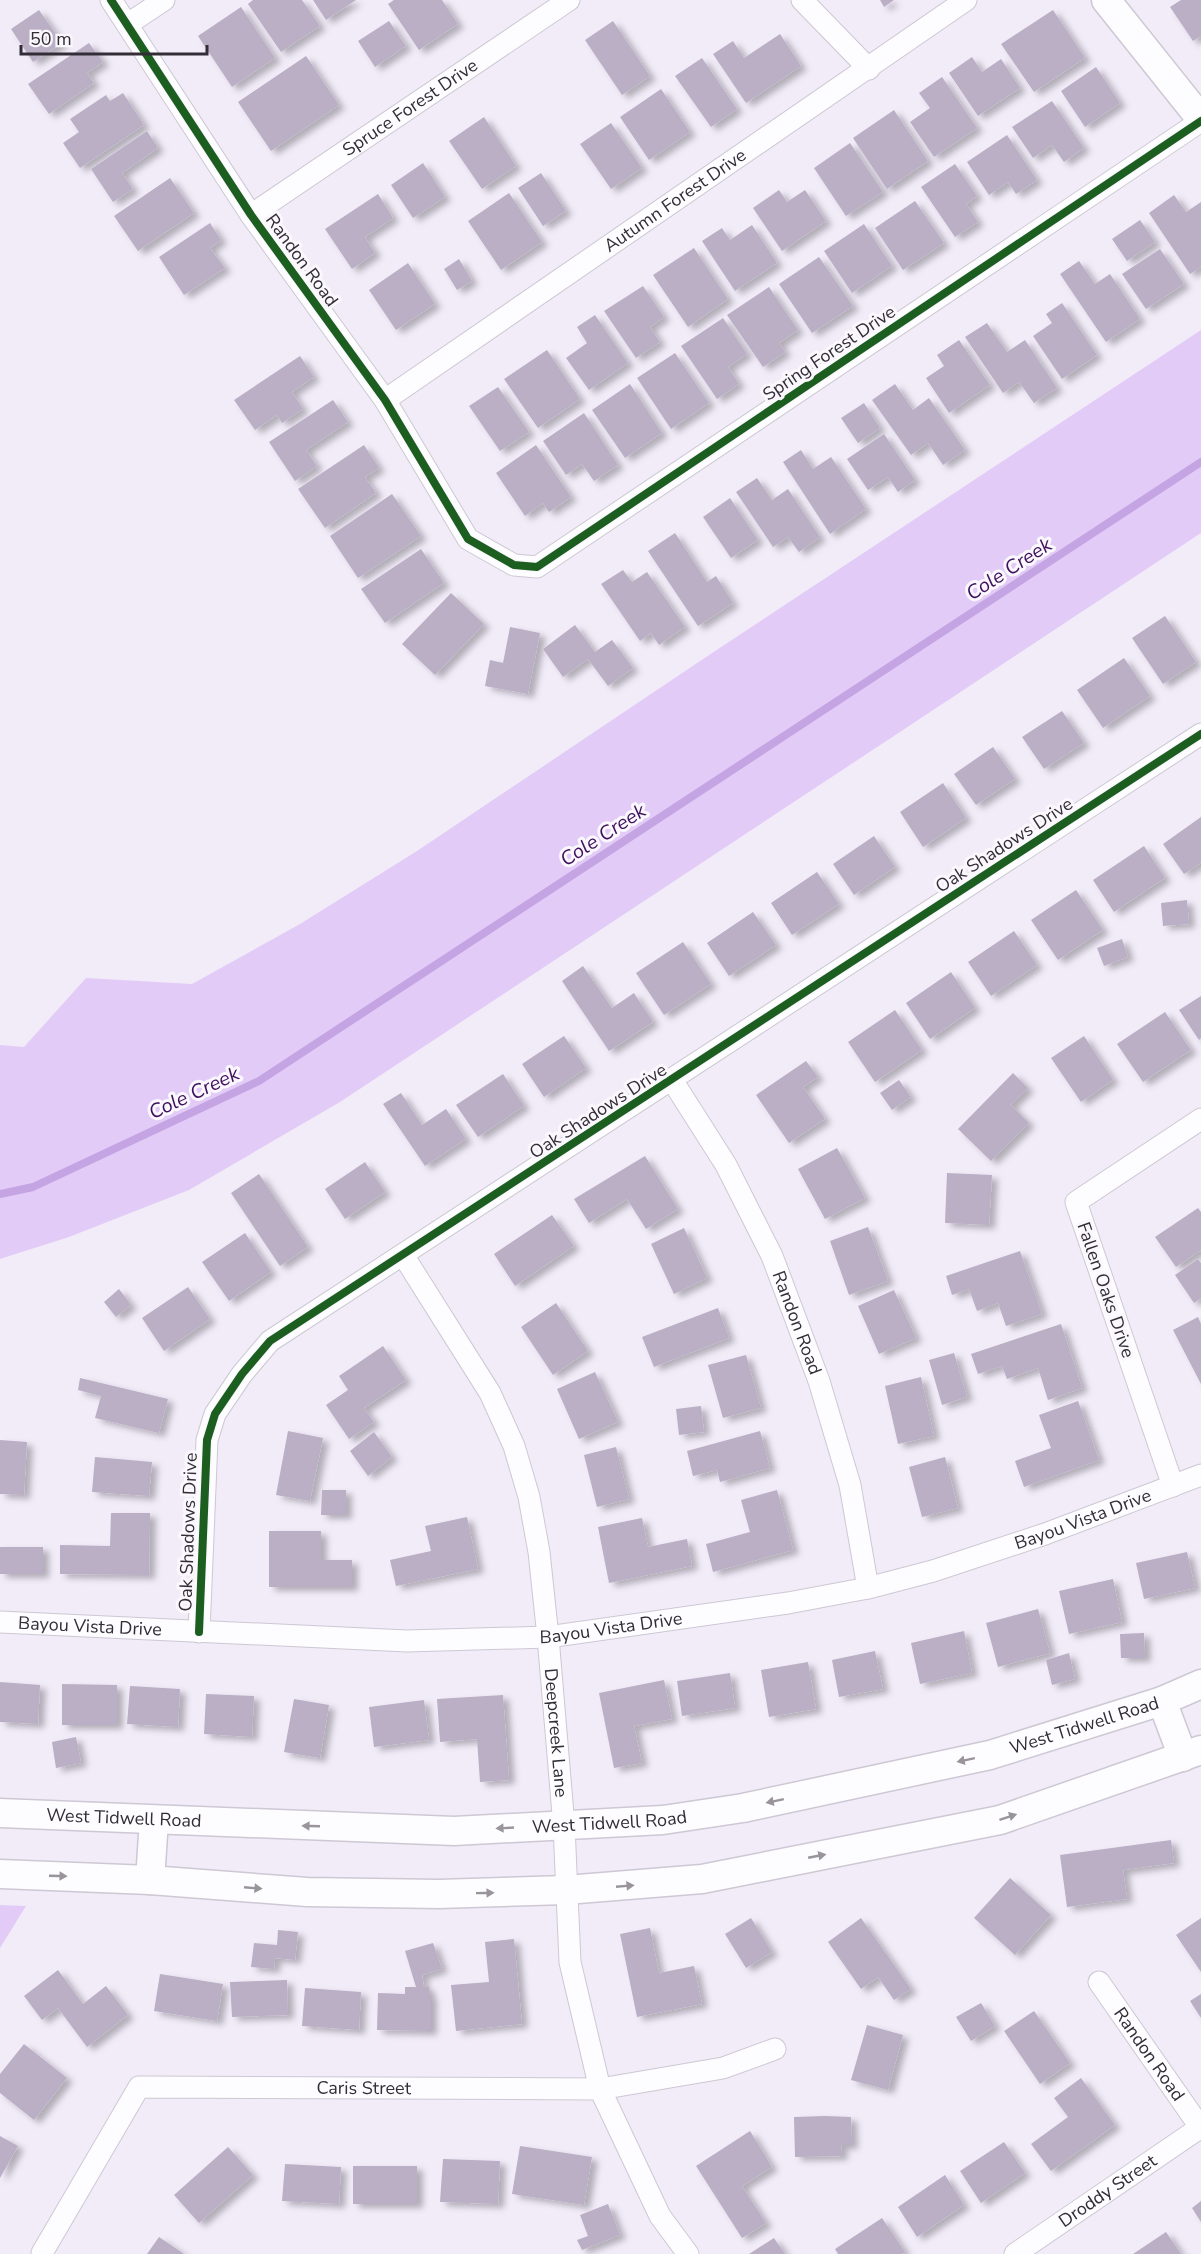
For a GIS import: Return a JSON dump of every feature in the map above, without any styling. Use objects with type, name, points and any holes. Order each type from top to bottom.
[{"type":"main road","points":[[1106,0],[1201,120]]},
{"type":"main road","name":"West Tidwell Road","points":[[0,1813],[454,1831],[663,1820],[742,1808],[990,1755],[1162,1701],[1201,1684]]},
{"type":"main road","points":[[0,1874],[150,1880],[307,1892],[439,1894],[567,1890],[702,1879],[1000,1820],[1192,1754],[1162,1701]]},
{"type":"main road","points":[[150,1880],[154,1820]]},
{"type":"street","name":"Randon Road","points":[[111,0],[251,215],[385,400],[468,539]]},
{"type":"street","points":[[128,24],[164,0]]},
{"type":"street","name":"Spruce Forest Drive","points":[[251,215],[569,0]]},
{"type":"street","points":[[802,0],[869,69]]},
{"type":"street","name":"Autumn Forest Drive","points":[[385,400],[869,69],[966,0]]},
{"type":"street","name":"Spring Forest Drive","points":[[468,539],[514,565],[537,567],[1201,120]]},
{"type":"street","name":"Oak Shadows Drive","points":[[200,1632],[207,1440],[215,1414],[242,1374],[270,1341],[1201,734]]},
{"type":"street","name":"Randon Road","points":[[672,1080],[726,1165],[776,1266],[819,1381],[850,1485],[868,1588]]},
{"type":"street","name":"Fallen Oaks Drive","points":[[1173,1486],[1076,1202],[1201,1119]]},
{"type":"street","name":"Deepcreek Lane","points":[[403,1255],[490,1393],[514,1446],[529,1497],[539,1552],[548,1637],[564,1826],[570,1962],[600,2089],[660,2216],[688,2254]]},
{"type":"street","name":"Bayou Vista Drive","points":[[0,1623],[407,1641],[548,1637],[788,1604],[868,1588],[966,1560],[1045,1534],[1201,1475]]},
{"type":"street","name":"Randon Road","points":[[1099,1982],[1201,2127]]},
{"type":"street","name":"Caris Street","points":[[42,2253],[139,2086],[600,2089],[723,2068],[776,2049]]},
{"type":"street","name":"Droddy Street","points":[[1015,2254],[1201,2127]]},
{"type":"shaded area","points":[[1201,330],[1201,533],[340,1102],[189,1190],[69,1237],[0,1259],[0,1045],[24,1047],[86,978],[192,984],[300,924],[417,851]]},
{"type":"shaded area","points":[[0,1905],[26,1906],[0,1948]]},
{"type":"building","points":[[253,0],[302,0],[320,26],[281,52],[248,4]]},
{"type":"building","points":[[313,0],[356,0],[326,20]]},
{"type":"building","points":[[394,0],[442,0],[458,24],[419,50],[388,4]]},
{"type":"building","points":[[880,0],[894,0],[884,7]]},
{"type":"building","points":[[1181,0],[1201,0],[1201,36],[1193,41],[1170,7]]},
{"type":"building","points":[[241,7],[275,58],[232,87],[198,36]]},
{"type":"building","points":[[39,10],[62,43],[33,62],[11,29]]},
{"type":"building","points":[[1053,10],[1085,58],[1034,92],[1001,44]]},
{"type":"building","points":[[389,21],[406,46],[375,67],[358,41]]},
{"type":"building","points":[[613,21],[650,76],[622,95],[585,40]]},
{"type":"building","points":[[780,34],[801,66],[746,103],[713,54],[733,41],[744,58]]},
{"type":"building","points":[[89,43],[103,62],[87,73],[94,83],[49,114],[28,84]]},
{"type":"building","points":[[306,56],[339,105],[271,151],[238,102]]},
{"type":"building","points":[[972,57],[982,72],[1001,59],[1020,88],[978,116],[949,73]]},
{"type":"building","points":[[702,58],[737,109],[711,127],[675,76]]},
{"type":"building","points":[[1096,67],[1120,103],[1085,127],[1061,91]]},
{"type":"building","points":[[942,77],[977,128],[934,157],[910,122],[930,108],[919,93]]},
{"type":"building","points":[[661,89],[690,132],[649,160],[620,117]]},
{"type":"building","points":[[123,93],[144,125],[80,168],[63,143],[79,132],[70,119],[106,95],[110,101]]},
{"type":"building","points":[[1052,101],[1084,148],[1064,162],[1052,145],[1033,158],[1012,127]]},
{"type":"building","points":[[894,110],[928,161],[887,189],[853,138]]},
{"type":"building","points":[[484,117],[516,166],[482,189],[449,141]]},
{"type":"building","points":[[611,123],[642,168],[611,189],[580,144]]},
{"type":"building","points":[[147,131],[158,148],[122,173],[133,189],[113,202],[91,169]]},
{"type":"building","points":[[1007,135],[1037,180],[1016,194],[1008,182],[989,195],[967,162]]},
{"type":"building","points":[[850,143],[883,192],[846,216],[814,168]]},
{"type":"building","points":[[423,163],[445,197],[413,218],[391,185]]},
{"type":"building","points":[[955,164],[977,196],[966,204],[978,222],[955,237],[921,187]]},
{"type":"building","points":[[541,173],[566,211],[543,226],[518,188]]},
{"type":"building","points":[[170,178],[194,213],[138,251],[114,216]]},
{"type":"building","points":[[779,190],[787,202],[805,190],[826,221],[782,251],[753,208]]},
{"type":"building","points":[[509,193],[542,242],[501,270],[468,221]]},
{"type":"building","points":[[378,194],[393,218],[365,237],[375,253],[352,269],[325,229]]},
{"type":"building","points":[[1174,195],[1186,212],[1201,202],[1201,267],[1190,274],[1149,213]]},
{"type":"building","points":[[915,201],[944,243],[903,270],[875,228]]},
{"type":"building","points":[[1140,220],[1155,242],[1127,261],[1112,239]]},
{"type":"building","points":[[210,223],[221,240],[210,248],[225,268],[184,295],[159,257]]},
{"type":"building","points":[[864,224],[892,266],[852,293],[824,251]]},
{"type":"building","points":[[752,225],[777,263],[735,291],[702,241],[722,228],[730,240]]},
{"type":"building","points":[[694,248],[728,299],[688,327],[653,275]]},
{"type":"building","points":[[1160,249],[1184,284],[1146,309],[1122,274]]},
{"type":"building","points":[[819,257],[853,306],[812,333],[779,284]]},
{"type":"building","points":[[459,259],[472,281],[457,290],[444,269]]},
{"type":"building","points":[[1079,261],[1095,284],[1110,274],[1140,319],[1106,342],[1060,274]]},
{"type":"building","points":[[408,263],[435,304],[396,330],[369,290]]},
{"type":"building","points":[[643,286],[664,317],[650,327],[660,342],[636,358],[604,311]]},
{"type":"building","points":[[769,287],[798,330],[779,343],[785,352],[763,367],[727,315]]},
{"type":"building","points":[[1062,303],[1097,355],[1062,379],[1033,336],[1052,323],[1046,314]]},
{"type":"building","points":[[595,315],[628,363],[589,390],[566,358],[587,343],[577,327]]},
{"type":"building","points":[[723,318],[747,354],[728,367],[739,384],[717,399],[681,346]]},
{"type":"building","points":[[987,323],[1007,352],[1025,340],[1057,388],[1034,403],[1019,382],[1003,393],[965,337]]},
{"type":"building","points":[[959,340],[990,385],[949,413],[926,378],[944,366],[937,355]]},
{"type":"building","points":[[547,350],[580,399],[538,428],[504,379]]},
{"type":"building","points":[[675,353],[709,403],[671,429],[637,378]]},
{"type":"building","points":[[300,356],[314,377],[292,392],[303,409],[282,423],[277,415],[255,430],[234,400]]},
{"type":"building","points":[[630,384],[662,433],[625,458],[592,410]]},
{"type":"building","points":[[895,384],[913,410],[929,398],[965,450],[943,465],[928,443],[911,455],[872,400]]},
{"type":"building","points":[[498,387],[529,432],[500,451],[469,406]]},
{"type":"building","points":[[333,400],[348,422],[306,450],[317,466],[295,481],[269,442]]},
{"type":"building","points":[[864,403],[880,428],[858,443],[841,418]]},
{"type":"building","points":[[584,413],[618,465],[594,481],[582,464],[566,475],[543,441]]},
{"type":"building","points":[[884,434],[915,480],[898,492],[888,477],[868,490],[847,459]]},
{"type":"building","points":[[364,445],[379,468],[365,477],[376,493],[325,528],[298,489]]},
{"type":"building","points":[[536,445],[571,497],[549,512],[543,503],[525,516],[496,473]]},
{"type":"building","points":[[801,450],[813,469],[831,457],[866,509],[830,534],[783,462]]},
{"type":"building","points":[[757,478],[772,500],[788,489],[820,537],[799,552],[788,537],[773,547],[736,492]]},
{"type":"building","points":[[392,494],[421,536],[358,578],[330,536]]},
{"type":"building","points":[[730,498],[758,540],[731,558],[703,517]]},
{"type":"building","points":[[675,533],[707,582],[716,576],[733,603],[698,626],[648,551]]},
{"type":"building","points":[[421,549],[444,583],[385,623],[361,589]]},
{"type":"building","points":[[623,570],[632,582],[647,572],[685,627],[659,645],[651,633],[640,641],[601,584]]},
{"type":"building","points":[[451,593],[484,624],[435,675],[402,644]]},
{"type":"building","points":[[1165,616],[1196,662],[1163,684],[1132,638]]},
{"type":"building","points":[[575,625],[595,652],[612,640],[633,668],[608,686],[588,659],[563,677],[543,649]]},
{"type":"building","points":[[510,627],[540,633],[528,694],[485,686],[490,660],[503,663]]},
{"type":"building","points":[[1124,658],[1150,696],[1103,728],[1077,690]]},
{"type":"building","points":[[1062,711],[1084,743],[1044,769],[1022,737]]},
{"type":"building","points":[[993,747],[1015,779],[976,805],[954,774]]},
{"type":"building","points":[[943,783],[966,818],[923,847],[900,812]]},
{"type":"building","points":[[1201,817],[1201,863],[1184,874],[1163,844]]},
{"type":"building","points":[[874,836],[895,867],[854,895],[833,864]]},
{"type":"building","points":[[1144,846],[1165,878],[1114,912],[1093,880]]},
{"type":"building","points":[[817,872],[839,904],[792,935],[771,903]]},
{"type":"building","points":[[1076,890],[1103,930],[1058,960],[1031,920]]},
{"type":"building","points":[[1187,900],[1189,924],[1163,926],[1161,903]]},
{"type":"building","points":[[753,912],[776,945],[729,976],[707,943]]},
{"type":"building","points":[[1014,931],[1037,965],[991,996],[968,962]]},
{"type":"building","points":[[1122,939],[1128,957],[1104,966],[1097,948]]},
{"type":"building","points":[[683,942],[711,984],[664,1015],[636,973]]},
{"type":"building","points":[[583,966],[612,1008],[634,993],[653,1022],[609,1051],[562,981]]},
{"type":"building","points":[[951,972],[975,1008],[930,1039],[906,1003]]},
{"type":"building","points":[[1201,996],[1201,1038],[1199,1040],[1179,1010]]},
{"type":"building","points":[[895,1010],[922,1050],[875,1082],[848,1042]]},
{"type":"building","points":[[1165,1012],[1191,1050],[1143,1082],[1117,1044]]},
{"type":"building","points":[[564,1036],[586,1068],[544,1097],[522,1064]]},
{"type":"building","points":[[1084,1036],[1113,1080],[1081,1102],[1051,1058]]},
{"type":"building","points":[[806,1061],[818,1077],[803,1087],[825,1119],[789,1143],[756,1095]]},
{"type":"building","points":[[1013,1073],[1028,1088],[1011,1105],[1029,1123],[991,1161],[958,1129]]},
{"type":"building","points":[[503,1074],[524,1106],[478,1137],[456,1105]]},
{"type":"building","points":[[899,1080],[911,1097],[892,1110],[880,1093]]},
{"type":"building","points":[[401,1093],[422,1125],[446,1109],[466,1139],[425,1166],[383,1104]]},
{"type":"building","points":[[837,1148],[865,1198],[825,1219],[798,1169]]},
{"type":"building","points":[[645,1156],[678,1209],[646,1229],[627,1199],[589,1223],[574,1199]]},
{"type":"building","points":[[365,1162],[385,1192],[345,1219],[325,1189]]},
{"type":"building","points":[[947,1173],[992,1175],[989,1225],[945,1223]]},
{"type":"building","points":[[259,1174],[308,1247],[280,1266],[231,1193]]},
{"type":"building","points":[[1198,1208],[1201,1212],[1201,1250],[1176,1267],[1155,1237]]},
{"type":"building","points":[[552,1215],[574,1246],[515,1286],[494,1254]]},
{"type":"building","points":[[868,1227],[888,1281],[849,1295],[830,1241]]},
{"type":"building","points":[[684,1228],[707,1278],[674,1294],[651,1244]]},
{"type":"building","points":[[245,1233],[271,1272],[229,1301],[202,1262]]},
{"type":"building","points":[[1020,1251],[1042,1314],[1006,1326],[998,1303],[977,1311],[969,1289],[952,1295],[946,1276]]},
{"type":"building","points":[[1198,1259],[1201,1263],[1201,1298],[1194,1303],[1175,1275]]},
{"type":"building","points":[[188,1287],[210,1319],[164,1351],[142,1318]]},
{"type":"building","points":[[119,1289],[131,1305],[116,1317],[104,1302]]},
{"type":"building","points":[[894,1290],[916,1338],[879,1354],[858,1306]]},
{"type":"building","points":[[556,1303],[588,1351],[553,1375],[521,1327]]},
{"type":"building","points":[[718,1308],[729,1338],[654,1367],[642,1337]]},
{"type":"building","points":[[1198,1317],[1201,1324],[1201,1384],[1173,1330]]},
{"type":"building","points":[[1061,1324],[1082,1388],[1048,1400],[1038,1368],[1007,1379],[1002,1366],[978,1374],[971,1354]]},
{"type":"building","points":[[383,1346],[406,1380],[364,1408],[374,1422],[349,1439],[326,1405],[348,1390],[339,1376]]},
{"type":"building","points":[[954,1353],[967,1397],[942,1405],[929,1360]]},
{"type":"building","points":[[746,1355],[761,1408],[723,1418],[708,1365]]},
{"type":"building","points":[[595,1372],[618,1422],[579,1439],[557,1389]]},
{"type":"building","points":[[921,1377],[934,1436],[898,1444],[885,1386]]},
{"type":"building","points":[[80,1378],[168,1399],[159,1433],[95,1418],[101,1396],[78,1390]]},
{"type":"building","points":[[1078,1401],[1099,1460],[1024,1487],[1015,1461],[1051,1448],[1039,1415]]},
{"type":"building","points":[[701,1406],[704,1432],[679,1435],[676,1409]]},
{"type":"building","points":[[288,1431],[323,1438],[310,1501],[276,1495]]},
{"type":"building","points":[[760,1431],[770,1468],[720,1482],[717,1470],[693,1476],[687,1451]]},
{"type":"building","points":[[374,1432],[392,1457],[368,1476],[350,1451]]},
{"type":"building","points":[[0,1440],[27,1442],[24,1495],[0,1494]]},
{"type":"building","points":[[616,1447],[629,1499],[597,1507],[584,1455]]},
{"type":"building","points":[[95,1457],[152,1462],[149,1496],[92,1492]]},
{"type":"building","points":[[945,1457],[958,1508],[922,1517],[909,1467]]},
{"type":"building","points":[[322,1490],[346,1490],[346,1515],[321,1515]]},
{"type":"building","points":[[777,1490],[793,1550],[713,1572],[706,1544],[750,1532],[741,1500]]},
{"type":"building","points":[[111,1513],[150,1513],[149,1575],[60,1574],[60,1545],[110,1546]]},
{"type":"building","points":[[467,1517],[478,1569],[396,1586],[390,1560],[431,1551],[425,1526]]},
{"type":"building","points":[[642,1518],[648,1547],[687,1539],[692,1566],[609,1583],[598,1527]]},
{"type":"building","points":[[269,1531],[321,1531],[321,1560],[352,1560],[352,1587],[269,1587]]},
{"type":"building","points":[[0,1547],[43,1547],[43,1574],[0,1574]]},
{"type":"building","points":[[1187,1552],[1195,1588],[1144,1599],[1136,1563]]},
{"type":"building","points":[[1113,1579],[1122,1622],[1069,1634],[1059,1591]]},
{"type":"building","points":[[1038,1609],[1050,1653],[998,1667],[986,1623]]},
{"type":"building","points":[[964,1631],[972,1673],[920,1684],[911,1643]]},
{"type":"building","points":[[1144,1633],[1145,1658],[1121,1658],[1120,1634]]},
{"type":"building","points":[[875,1651],[883,1689],[839,1697],[832,1660]]},
{"type":"building","points":[[1069,1653],[1075,1679],[1052,1685],[1046,1660]]},
{"type":"building","points":[[808,1662],[816,1709],[769,1717],[761,1670]]},
{"type":"building","points":[[730,1673],[735,1708],[682,1716],[677,1681]]},
{"type":"building","points":[[664,1680],[672,1719],[634,1726],[642,1763],[614,1768],[599,1693]]},
{"type":"building","points":[[0,1682],[40,1685],[38,1724],[0,1722]]},
{"type":"building","points":[[62,1684],[117,1685],[117,1725],[62,1725]]},
{"type":"building","points":[[130,1686],[180,1689],[178,1727],[127,1724]]},
{"type":"building","points":[[206,1694],[254,1696],[252,1737],[204,1734]]},
{"type":"building","points":[[503,1695],[509,1780],[480,1782],[477,1739],[440,1742],[437,1699]]},
{"type":"building","points":[[294,1699],[329,1705],[320,1758],[284,1752]]},
{"type":"building","points":[[424,1700],[429,1740],[374,1747],[369,1707]]},
{"type":"building","points":[[76,1737],[81,1763],[56,1768],[52,1742]]},
{"type":"building","points":[[1171,1840],[1174,1863],[1123,1870],[1127,1899],[1067,1907],[1060,1855]]},
{"type":"building","points":[[1010,1878],[1051,1915],[1015,1955],[974,1918]]},
{"type":"building","points":[[751,1918],[772,1952],[746,1968],[725,1934]]},
{"type":"building","points":[[861,1918],[911,1989],[894,2000],[878,1977],[861,1989],[828,1942]]},
{"type":"building","points":[[1201,1918],[1201,1972],[1176,1935]]},
{"type":"building","points":[[650,1928],[659,1973],[694,1966],[702,2004],[637,2017],[620,1934]]},
{"type":"building","points":[[278,1930],[298,1932],[295,1960],[275,1958],[274,1969],[251,1967],[254,1943],[277,1945]]},
{"type":"building","points":[[514,1939],[522,2024],[456,2031],[451,1985],[489,1982],[485,1942]]},
{"type":"building","points":[[433,1943],[442,1969],[422,1975],[424,1987],[429,1987],[429,1995],[431,1995],[431,2031],[377,2030],[378,1993],[405,1994],[405,1987],[416,1987],[405,1951]]},
{"type":"building","points":[[58,1970],[83,2004],[106,1986],[128,2015],[87,2047],[58,2008],[42,2020],[24,1996]]},
{"type":"building","points":[[160,1974],[223,1984],[217,2021],[154,2011]]},
{"type":"building","points":[[287,1980],[288,2015],[232,2017],[230,1982]]},
{"type":"building","points":[[305,1988],[361,1992],[359,2030],[302,2026]]},
{"type":"building","points":[[1201,1994],[1201,2018],[1190,2001]]},
{"type":"building","points":[[981,2003],[995,2026],[971,2041],[956,2017]]},
{"type":"building","points":[[1034,2011],[1070,2063],[1040,2084],[1004,2031]]},
{"type":"building","points":[[867,2025],[903,2035],[888,2090],[851,2080]]},
{"type":"building","points":[[24,2044],[67,2078],[34,2120],[0,2093],[0,2074]]},
{"type":"building","points":[[1081,2078],[1115,2125],[1051,2171],[1031,2144],[1068,2117],[1054,2098]]},
{"type":"building","points":[[794,2117],[851,2117],[852,2145],[841,2145],[842,2156],[795,2157]]},
{"type":"building","points":[[750,2131],[772,2167],[742,2186],[766,2223],[742,2238],[696,2166]]},
{"type":"building","points":[[0,2136],[18,2146],[0,2178]]},
{"type":"building","points":[[1004,2142],[1025,2173],[981,2203],[960,2171]]},
{"type":"building","points":[[520,2146],[592,2157],[584,2205],[512,2194]]},
{"type":"building","points":[[228,2147],[253,2175],[199,2223],[174,2195]]},
{"type":"building","points":[[443,2159],[500,2161],[498,2204],[440,2202]]},
{"type":"building","points":[[285,2164],[341,2167],[339,2204],[282,2201]]},
{"type":"building","points":[[353,2166],[417,2166],[417,2204],[353,2204]]},
{"type":"building","points":[[945,2175],[964,2205],[917,2237],[898,2207]]},
{"type":"building","points":[[1201,2201],[1201,2222],[1192,2208]]},
{"type":"building","points":[[608,2204],[620,2235],[582,2250],[577,2240],[588,2236],[580,2215]]},
{"type":"building","points":[[882,2218],[905,2252],[902,2254],[838,2254],[835,2249]]},
{"type":"building","points":[[1166,2232],[1181,2254],[1133,2254]]},
{"type":"building","points":[[159,2237],[184,2254],[147,2254]]},
{"type":"building","points":[[774,2238],[785,2254],[749,2254]]},
{"type":"waterway","name":"Cole Creek","points":[[0,1194],[33,1187],[259,1081],[1201,462]]},
{"type":"cycle path","points":[[111,0],[251,215],[385,400],[468,539],[514,565],[537,567],[1201,121]]},
{"type":"cycle path","points":[[199,1632],[207,1440],[215,1414],[242,1374],[270,1341],[1201,734]]}]
